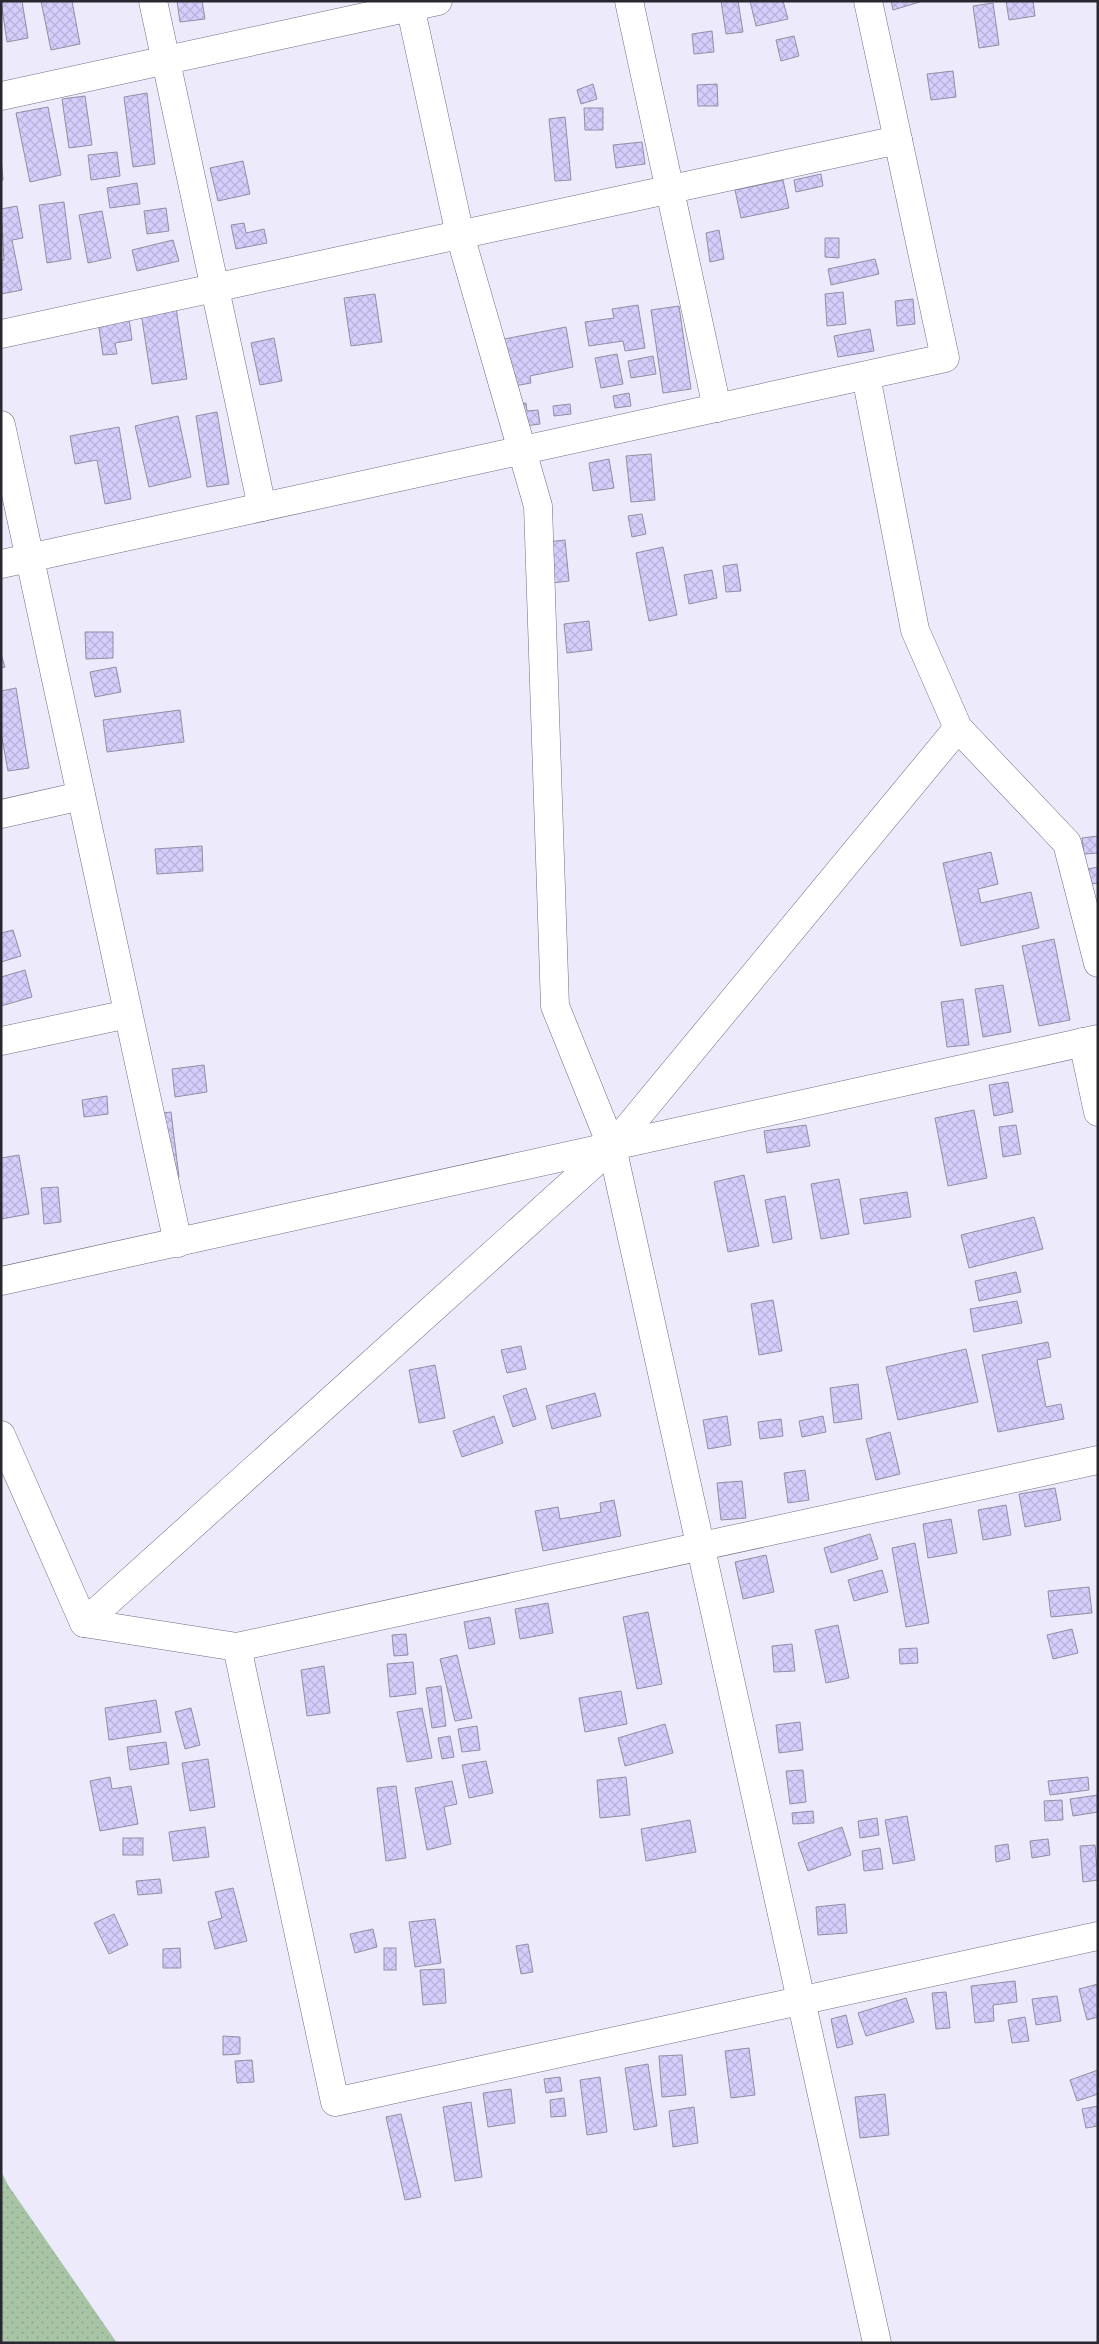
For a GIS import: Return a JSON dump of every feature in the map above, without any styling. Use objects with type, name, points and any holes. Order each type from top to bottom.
[{"type":"street","points":[[153,1],[262,507]]},
{"type":"street","points":[[1,96],[410,4],[438,1]]},
{"type":"street","points":[[630,1],[718,408]]},
{"type":"street","points":[[1,564],[946,358],[868,1]]},
{"type":"street","points":[[410,4],[460,235],[538,506],[555,1006],[612,1147],[877,2343]]},
{"type":"street","points":[[1,334],[898,140]]},
{"type":"street","points":[[866,376],[916,630],[958,728],[1067,843],[1098,962]]},
{"type":"street","points":[[1,425],[178,1243]]},
{"type":"street","points":[[84,1623],[612,1147],[958,728]]},
{"type":"street","points":[[1,814],[81,796]]},
{"type":"street","points":[[1,1041],[128,1014]]},
{"type":"street","points":[[1,1281],[1090,1040],[1098,1112]]},
{"type":"street","points":[[1,1435],[84,1623]]},
{"type":"street","points":[[84,1623],[237,1647],[1098,1460]]},
{"type":"street","points":[[237,1647],[335,2102],[1098,1936]]},
{"type":"green space","points":[[1,2171],[8,2185],[117,2343],[1,2343]]},
{"type":"building","points":[[1,1],[22,1],[28,38],[7,42]]},
{"type":"building","points":[[41,1],[72,1],[80,44],[51,50]]},
{"type":"building","points":[[177,1],[202,1],[205,19],[180,22]]},
{"type":"building","points":[[721,1],[738,1],[743,32],[726,34]]},
{"type":"building","points":[[750,1],[783,1],[788,19],[756,26]]},
{"type":"building","points":[[891,1],[923,1],[893,10]]},
{"type":"building","points":[[1006,1],[1033,1],[1035,16],[1009,20]]},
{"type":"building","points":[[993,3],[999,45],[979,48],[973,6]]},
{"type":"building","points":[[712,31],[714,52],[694,54],[692,34]]},
{"type":"building","points":[[794,36],[799,56],[781,61],[776,40]]},
{"type":"building","points":[[953,71],[956,97],[931,100],[927,74]]},
{"type":"building","points":[[593,84],[597,99],[581,104],[577,90]]},
{"type":"building","points":[[717,84],[718,106],[698,106],[697,85]]},
{"type":"building","points":[[147,93],[155,164],[133,167],[124,97]]},
{"type":"building","points":[[85,96],[92,145],[69,148],[62,99]]},
{"type":"building","points":[[48,107],[61,175],[30,182],[16,113]]},
{"type":"building","points":[[584,108],[603,108],[603,130],[585,130]]},
{"type":"building","points":[[565,117],[571,180],[555,181],[549,119]]},
{"type":"building","points":[[642,142],[645,164],[616,168],[613,145]]},
{"type":"building","points":[[117,152],[120,176],[91,180],[88,155]]},
{"type":"building","points":[[1,158],[3,180],[1,181]]},
{"type":"building","points":[[243,161],[250,194],[218,201],[210,168]]},
{"type":"building","points":[[821,174],[823,186],[796,192],[794,180]]},
{"type":"building","points":[[783,180],[789,208],[741,218],[735,190]]},
{"type":"building","points":[[137,183],[140,204],[110,208],[107,188]]},
{"type":"building","points":[[64,202],[71,259],[47,263],[39,205]]},
{"type":"building","points":[[17,206],[23,238],[12,240],[22,290],[1,294],[1,260],[4,260],[1,209]]},
{"type":"building","points":[[166,208],[169,231],[147,234],[144,211]]},
{"type":"building","points":[[102,211],[111,258],[88,263],[79,215]]},
{"type":"building","points":[[244,223],[246,233],[264,229],[267,243],[236,249],[231,225]]},
{"type":"building","points":[[719,230],[724,259],[710,262],[706,233]]},
{"type":"building","points":[[825,238],[839,238],[839,258],[825,257]]},
{"type":"building","points":[[173,240],[179,261],[137,271],[132,250]]},
{"type":"building","points":[[875,259],[879,274],[831,285],[828,269]]},
{"type":"building","points":[[843,292],[846,324],[827,326],[825,294]]},
{"type":"building","points":[[375,294],[382,342],[351,346],[344,298]]},
{"type":"building","points":[[913,299],[915,324],[897,326],[895,301]]},
{"type":"building","points":[[638,305],[645,348],[625,351],[623,341],[589,346],[585,322],[614,318],[612,309]]},
{"type":"building","points":[[679,306],[691,389],[663,393],[651,310]]},
{"type":"building","points":[[176,308],[187,379],[152,384],[141,313]]},
{"type":"building","points":[[129,318],[132,340],[115,343],[117,354],[103,355],[98,322]]},
{"type":"building","points":[[566,327],[573,367],[530,376],[531,383],[503,388],[494,341]]},
{"type":"building","points":[[870,329],[874,351],[838,357],[834,336]]},
{"type":"building","points":[[274,338],[282,381],[260,385],[251,343]]},
{"type":"building","points":[[617,354],[623,384],[601,388],[595,358]]},
{"type":"building","points":[[653,356],[656,374],[631,378],[628,361]]},
{"type":"building","points":[[629,393],[631,406],[615,408],[613,396]]},
{"type":"building","points":[[526,403],[527,411],[538,410],[540,424],[510,428],[507,405]]},
{"type":"building","points":[[570,404],[571,414],[554,416],[553,406]]},
{"type":"building","points":[[217,412],[229,484],[207,487],[196,416]]},
{"type":"building","points":[[178,416],[191,477],[149,487],[135,426]]},
{"type":"building","points":[[119,427],[131,499],[105,504],[97,460],[75,464],[70,436]]},
{"type":"building","points":[[651,454],[655,500],[631,502],[626,456]]},
{"type":"building","points":[[609,459],[614,488],[593,491],[589,463]]},
{"type":"building","points":[[642,514],[646,534],[632,537],[628,516]]},
{"type":"building","points":[[565,540],[569,581],[543,584],[539,543]]},
{"type":"building","points":[[663,547],[677,615],[649,621],[636,553]]},
{"type":"building","points":[[737,564],[741,591],[726,592],[723,566]]},
{"type":"building","points":[[712,570],[717,598],[689,604],[684,575]]},
{"type":"building","points":[[589,621],[592,650],[567,653],[564,624]]},
{"type":"building","points":[[85,632],[113,632],[113,658],[86,659]]},
{"type":"building","points":[[1,654],[5,667],[1,668]]},
{"type":"building","points":[[116,667],[121,692],[95,697],[90,672]]},
{"type":"building","points":[[16,688],[29,768],[8,771],[1,733],[1,691]]},
{"type":"building","points":[[180,710],[184,742],[107,752],[103,720]]},
{"type":"building","points":[[1098,836],[1098,853],[1084,854],[1082,838]]},
{"type":"building","points":[[202,846],[203,871],[157,874],[155,849]]},
{"type":"building","points":[[991,852],[998,884],[978,889],[981,903],[1031,892],[1039,928],[961,946],[943,863]]},
{"type":"building","points":[[1098,867],[1098,883],[1091,884],[1088,869]]},
{"type":"building","points":[[13,930],[21,956],[1,962],[1,933]]},
{"type":"building","points":[[1054,939],[1070,1020],[1039,1026],[1022,946]]},
{"type":"building","points":[[25,970],[32,997],[1,1006],[1,977]]},
{"type":"building","points":[[1003,985],[1011,1032],[983,1037],[975,989]]},
{"type":"building","points":[[963,999],[969,1045],[947,1047],[941,1002]]},
{"type":"building","points":[[204,1065],[207,1092],[175,1097],[172,1069]]},
{"type":"building","points":[[1008,1082],[1013,1112],[994,1116],[989,1085]]},
{"type":"building","points":[[107,1096],[108,1114],[84,1117],[82,1100]]},
{"type":"building","points":[[974,1110],[987,1178],[948,1186],[935,1118]]},
{"type":"building","points":[[171,1112],[179,1177],[154,1180],[146,1115]]},
{"type":"building","points":[[806,1125],[810,1146],[767,1153],[764,1131]]},
{"type":"building","points":[[1016,1125],[1021,1154],[1003,1157],[999,1127]]},
{"type":"building","points":[[19,1155],[29,1214],[1,1219],[1,1158]]},
{"type":"building","points":[[744,1175],[759,1246],[728,1252],[714,1182]]},
{"type":"building","points":[[839,1179],[849,1234],[821,1239],[811,1184]]},
{"type":"building","points":[[58,1187],[61,1222],[44,1224],[41,1188]]},
{"type":"building","points":[[907,1192],[911,1217],[864,1224],[860,1199]]},
{"type":"building","points":[[785,1196],[792,1239],[773,1243],[765,1200]]},
{"type":"building","points":[[1034,1217],[1043,1249],[969,1268],[961,1235]]},
{"type":"building","points":[[1016,1272],[1021,1292],[979,1301],[975,1281]]},
{"type":"building","points":[[773,1300],[782,1351],[759,1355],[751,1304]]},
{"type":"building","points":[[1017,1301],[1022,1323],[974,1332],[970,1309]]},
{"type":"building","points":[[1048,1342],[1051,1357],[1037,1360],[1046,1407],[1061,1404],[1064,1419],[998,1432],[982,1355]]},
{"type":"building","points":[[521,1346],[526,1369],[507,1373],[501,1350]]},
{"type":"building","points":[[966,1349],[978,1402],[898,1420],[886,1367]]},
{"type":"building","points":[[435,1365],[445,1418],[419,1423],[409,1370]]},
{"type":"building","points":[[858,1384],[862,1419],[834,1423],[830,1388]]},
{"type":"building","points":[[526,1388],[536,1419],[513,1427],[503,1396]]},
{"type":"building","points":[[595,1393],[601,1416],[552,1429],[546,1406]]},
{"type":"building","points":[[494,1416],[503,1443],[462,1457],[453,1431]]},
{"type":"building","points":[[727,1416],[731,1445],[708,1449],[703,1420]]},
{"type":"building","points":[[823,1416],[826,1432],[802,1437],[799,1421]]},
{"type":"building","points":[[781,1419],[783,1436],[760,1439],[758,1422]]},
{"type":"building","points":[[890,1432],[900,1474],[876,1480],[866,1439]]},
{"type":"building","points":[[805,1470],[809,1500],[788,1503],[784,1473]]},
{"type":"building","points":[[742,1481],[746,1518],[721,1520],[717,1483]]},
{"type":"building","points":[[1055,1488],[1061,1520],[1025,1527],[1019,1494]]},
{"type":"building","points":[[614,1500],[621,1536],[543,1551],[535,1511],[558,1507],[560,1519],[601,1512],[600,1503]]},
{"type":"building","points":[[1006,1505],[1011,1535],[983,1540],[978,1510]]},
{"type":"building","points":[[951,1519],[957,1553],[928,1558],[923,1524]]},
{"type":"building","points":[[870,1534],[878,1559],[831,1573],[824,1548]]},
{"type":"building","points":[[915,1543],[929,1623],[906,1627],[892,1548]]},
{"type":"building","points":[[766,1555],[774,1592],[743,1599],[735,1562]]},
{"type":"building","points":[[882,1570],[888,1592],[854,1601],[848,1580]]},
{"type":"building","points":[[1089,1587],[1092,1613],[1051,1617],[1048,1591]]},
{"type":"building","points":[[548,1603],[553,1633],[520,1639],[515,1609]]},
{"type":"building","points":[[648,1612],[662,1684],[637,1689],[623,1617]]},
{"type":"building","points":[[490,1617],[495,1644],[469,1649],[464,1622]]},
{"type":"building","points":[[838,1625],[849,1678],[826,1683],[815,1630]]},
{"type":"building","points":[[1072,1629],[1078,1653],[1053,1659],[1047,1635]]},
{"type":"building","points":[[406,1634],[408,1655],[394,1656],[392,1635]]},
{"type":"building","points":[[792,1644],[795,1671],[774,1672],[772,1646]]},
{"type":"building","points":[[917,1648],[918,1663],[900,1664],[899,1649]]},
{"type":"building","points":[[457,1655],[472,1718],[455,1721],[440,1659]]},
{"type":"building","points":[[413,1662],[416,1694],[390,1697],[387,1664]]},
{"type":"building","points":[[324,1666],[330,1713],[307,1716],[301,1670]]},
{"type":"building","points":[[441,1686],[446,1726],[432,1728],[426,1688]]},
{"type":"building","points":[[621,1691],[627,1724],[585,1732],[579,1698]]},
{"type":"building","points":[[156,1700],[161,1732],[109,1740],[105,1708]]},
{"type":"building","points":[[191,1708],[200,1745],[185,1749],[175,1712]]},
{"type":"building","points":[[422,1708],[432,1758],[407,1762],[397,1712]]},
{"type":"building","points":[[800,1722],[803,1750],[779,1753],[776,1725]]},
{"type":"building","points":[[665,1724],[673,1753],[625,1766],[618,1738]]},
{"type":"building","points":[[477,1726],[480,1750],[462,1752],[458,1729]]},
{"type":"building","points":[[450,1736],[454,1757],[442,1759],[438,1738]]},
{"type":"building","points":[[166,1742],[169,1764],[130,1770],[127,1747]]},
{"type":"building","points":[[208,1759],[215,1807],[190,1811],[182,1763]]},
{"type":"building","points":[[486,1761],[493,1793],[469,1798],[462,1765]]},
{"type":"building","points":[[803,1770],[806,1802],[790,1804],[786,1771]]},
{"type":"building","points":[[110,1777],[112,1789],[131,1786],[138,1824],[100,1831],[90,1781]]},
{"type":"building","points":[[626,1777],[630,1815],[600,1818],[597,1780]]},
{"type":"building","points":[[1088,1777],[1089,1790],[1050,1795],[1048,1781]]},
{"type":"building","points":[[452,1781],[457,1804],[444,1807],[451,1844],[427,1850],[415,1788]]},
{"type":"building","points":[[396,1786],[406,1858],[386,1861],[377,1788]]},
{"type":"building","points":[[1098,1795],[1098,1812],[1073,1816],[1070,1799]]},
{"type":"building","points":[[1062,1800],[1063,1820],[1045,1821],[1044,1801]]},
{"type":"building","points":[[813,1811],[814,1823],[793,1824],[792,1813]]},
{"type":"building","points":[[907,1816],[915,1860],[893,1864],[885,1820]]},
{"type":"building","points":[[877,1818],[879,1835],[860,1838],[858,1821]]},
{"type":"building","points":[[690,1820],[696,1852],[646,1861],[641,1829]]},
{"type":"building","points":[[205,1827],[209,1857],[173,1861],[169,1832]]},
{"type":"building","points":[[842,1827],[851,1855],[808,1871],[798,1843]]},
{"type":"building","points":[[123,1838],[143,1838],[143,1855],[123,1855]]},
{"type":"building","points":[[1048,1839],[1050,1855],[1032,1858],[1030,1841]]},
{"type":"building","points":[[1008,1844],[1010,1859],[996,1862],[995,1846]]},
{"type":"building","points":[[1095,1845],[1098,1880],[1083,1882],[1080,1846]]},
{"type":"building","points":[[880,1848],[883,1869],[864,1871],[862,1851]]},
{"type":"building","points":[[160,1879],[162,1893],[138,1895],[136,1881]]},
{"type":"building","points":[[233,1888],[247,1941],[215,1949],[208,1922],[222,1918],[215,1892]]},
{"type":"building","points":[[845,1904],[847,1933],[818,1935],[816,1907]]},
{"type":"building","points":[[114,1914],[128,1945],[109,1954],[94,1923]]},
{"type":"building","points":[[435,1919],[441,1963],[415,1967],[409,1922]]},
{"type":"building","points":[[373,1929],[377,1947],[355,1953],[350,1934]]},
{"type":"building","points":[[528,1944],[533,1972],[521,1974],[516,1946]]},
{"type":"building","points":[[180,1948],[181,1968],[163,1968],[163,1949]]},
{"type":"building","points":[[384,1948],[396,1948],[396,1970],[384,1970]]},
{"type":"building","points":[[444,1969],[446,2003],[423,2005],[420,1970]]},
{"type":"building","points":[[1015,1981],[1017,2002],[993,2005],[994,2021],[975,2023],[971,1986]]},
{"type":"building","points":[[1098,1984],[1098,2017],[1087,2020],[1079,1989]]},
{"type":"building","points":[[946,1992],[950,2028],[936,2029],[932,1993]]},
{"type":"building","points":[[1057,1996],[1061,2021],[1036,2025],[1032,1999]]},
{"type":"building","points":[[906,1998],[914,2022],[866,2036],[858,2013]]},
{"type":"building","points":[[846,2015],[853,2044],[837,2048],[831,2019]]},
{"type":"building","points":[[1025,2017],[1029,2041],[1012,2043],[1008,2020]]},
{"type":"building","points":[[223,2036],[240,2037],[240,2054],[223,2055]]},
{"type":"building","points":[[749,2048],[755,2095],[731,2098],[725,2051]]},
{"type":"building","points":[[682,2055],[686,2095],[662,2097],[659,2056]]},
{"type":"building","points":[[252,2060],[254,2082],[237,2083],[235,2061]]},
{"type":"building","points":[[648,2064],[657,2126],[634,2130],[625,2068]]},
{"type":"building","points":[[1098,2070],[1098,2094],[1077,2101],[1070,2080]]},
{"type":"building","points":[[560,2077],[562,2091],[546,2093],[544,2079]]},
{"type":"building","points":[[600,2077],[607,2132],[587,2135],[580,2080]]},
{"type":"building","points":[[511,2089],[515,2123],[488,2127],[483,2093]]},
{"type":"building","points":[[885,2094],[889,2135],[860,2138],[855,2097]]},
{"type":"building","points":[[564,2098],[566,2116],[551,2117],[550,2100]]},
{"type":"building","points":[[471,2102],[482,2177],[455,2181],[443,2107]]},
{"type":"building","points":[[1098,2106],[1098,2126],[1086,2128],[1082,2109]]},
{"type":"building","points":[[694,2107],[698,2143],[673,2147],[669,2111]]},
{"type":"building","points":[[401,2114],[421,2197],[405,2200],[386,2117]]}]
